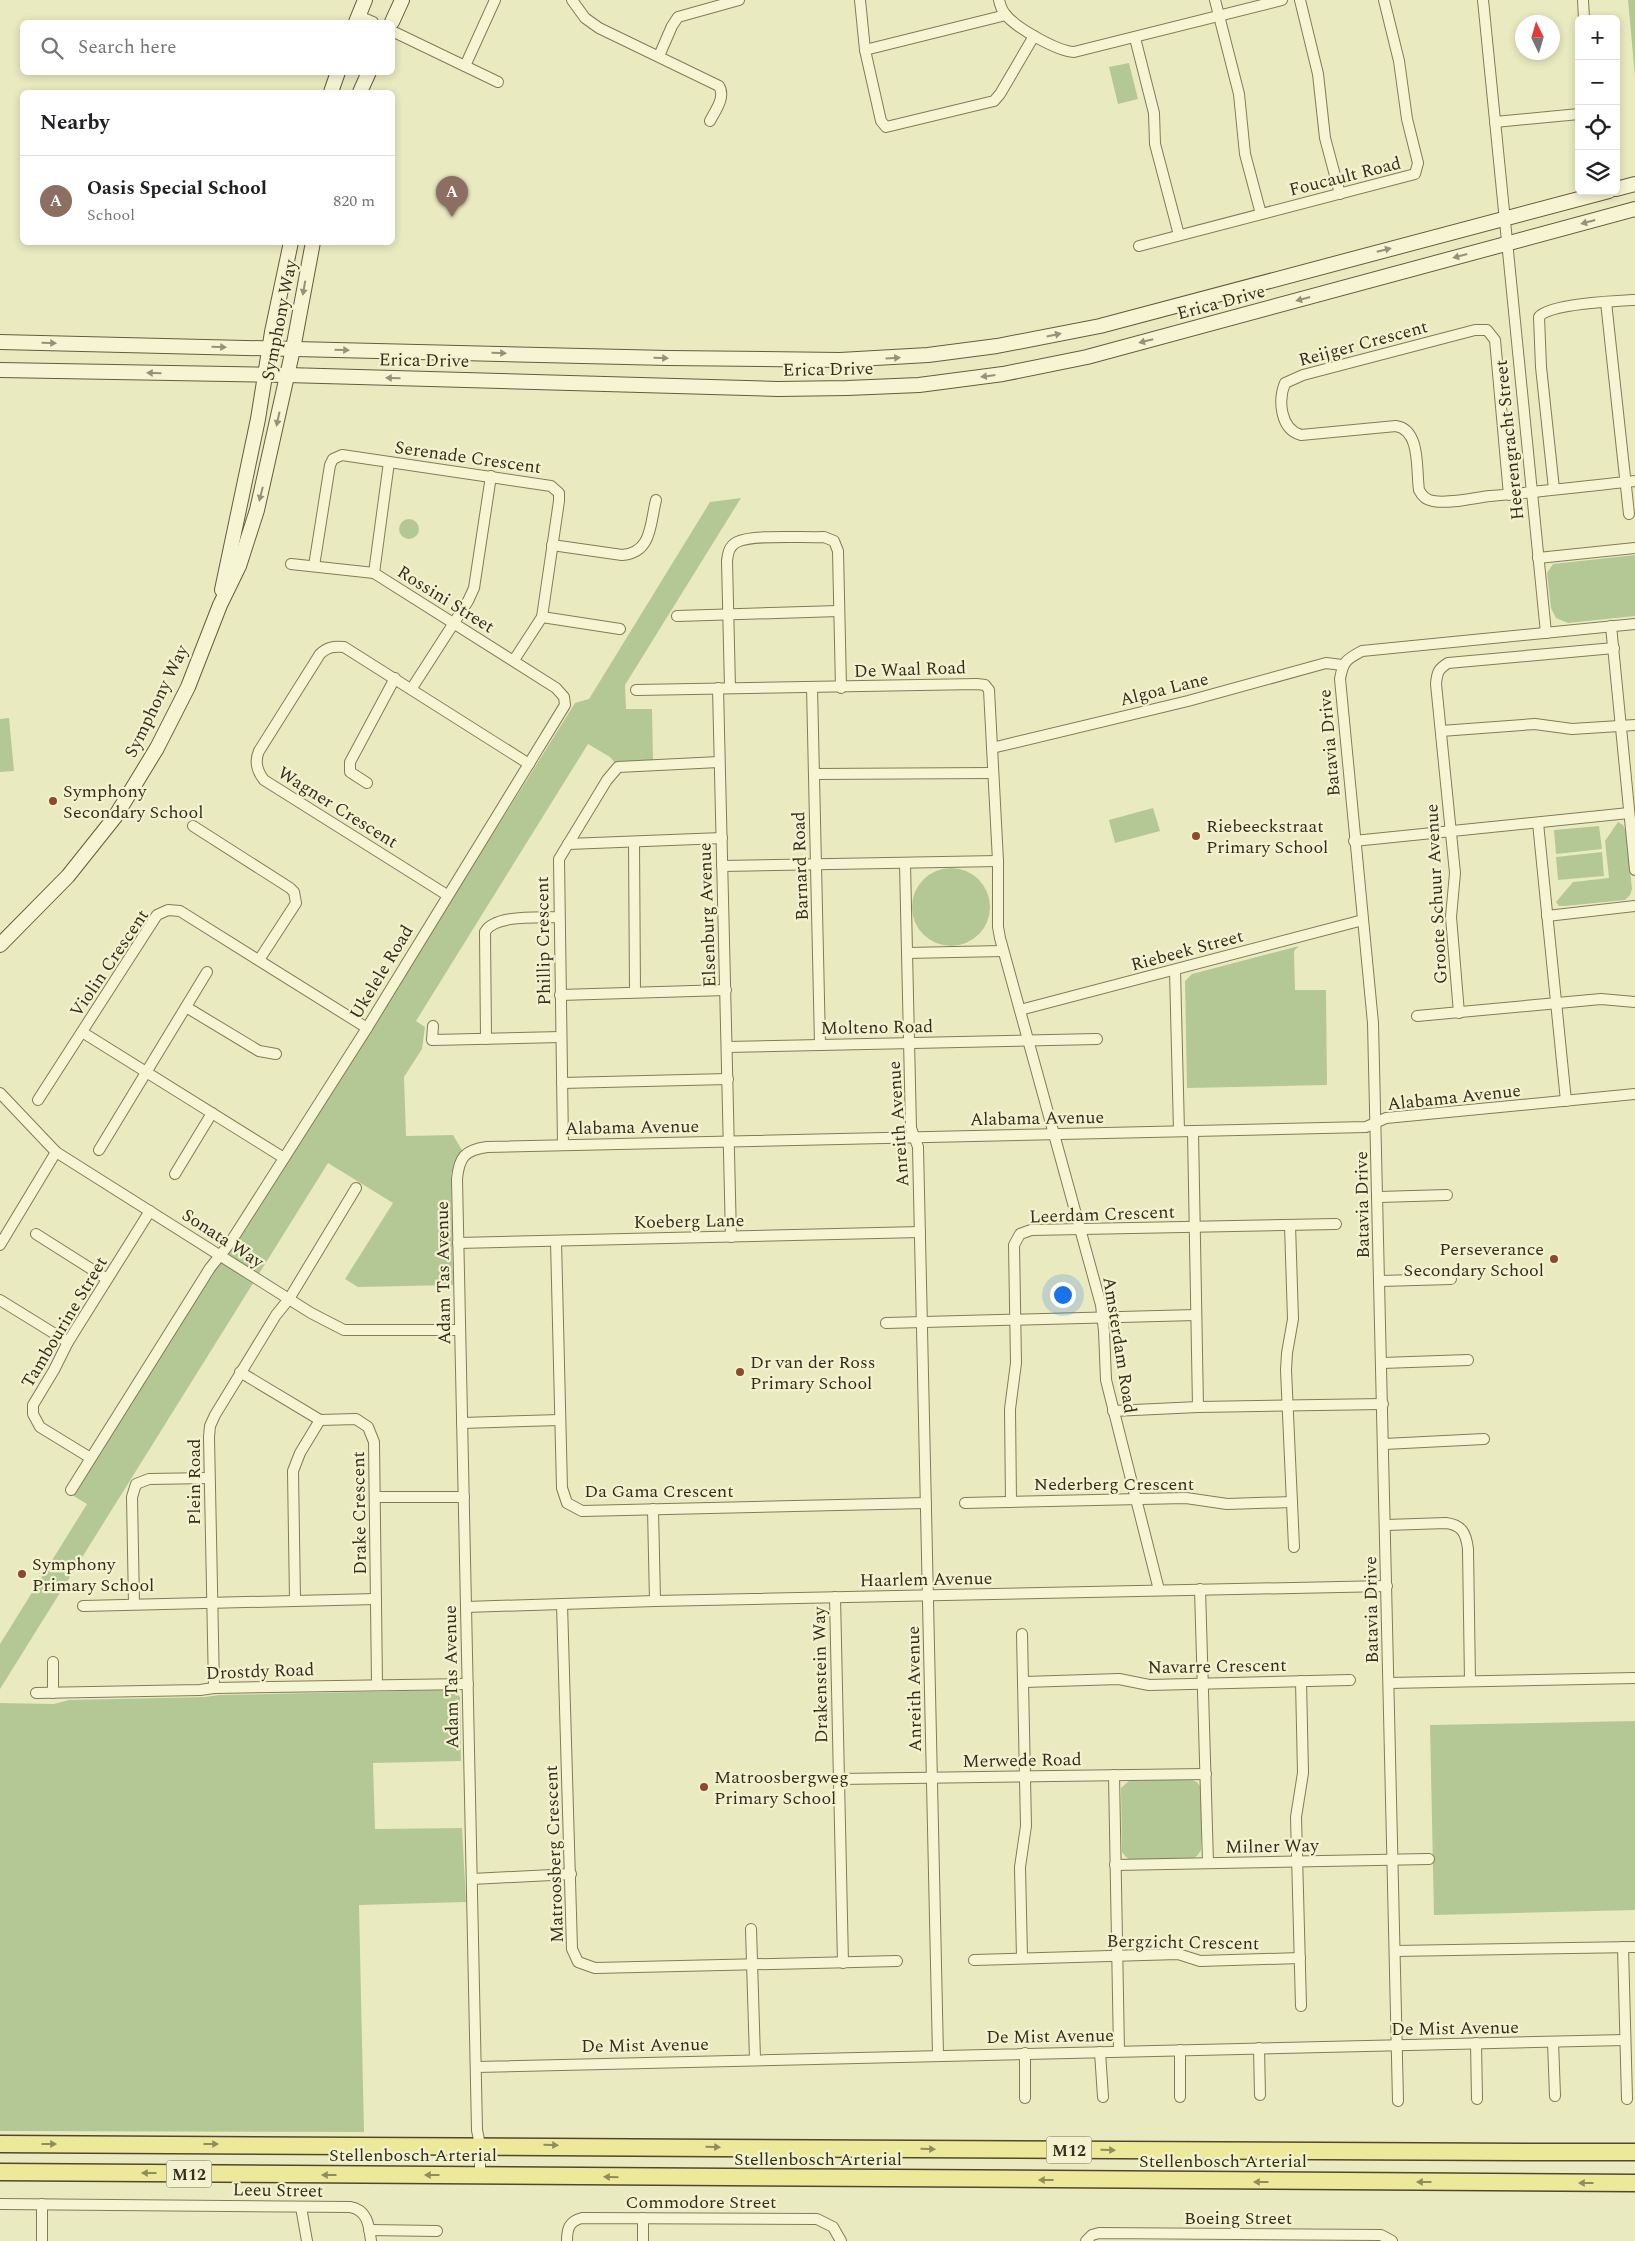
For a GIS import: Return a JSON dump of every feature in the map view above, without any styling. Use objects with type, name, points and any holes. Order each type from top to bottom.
[{"type":"main road","points":[[358,19],[365,0]]},
{"type":"main road","points":[[393,20],[402,0]]},
{"type":"main road","points":[[332,90],[337,75]]},
{"type":"main road","points":[[361,90],[368,75]]},
{"type":"main road","points":[[1620,188],[1635,184]]},
{"type":"main road","name":"Erica Drive","points":[[0,342],[840,360],[949,353],[997,346],[1100,326],[1594,195]]},
{"type":"main road","name":"Erica Drive","points":[[0,370],[287,375],[778,389],[919,385],[1003,374],[1087,357],[1635,210]]},
{"type":"main road","name":"Symphony Way","points":[[220,605],[290,245]]},
{"type":"main road","name":"Symphony Way","points":[[0,945],[68,876],[114,817],[157,748],[188,687],[220,605],[239,566],[257,510],[293,349],[312,245]]},
{"type":"main road","name":"Stellenbosch Arterial","points":[[0,2144],[480,2145],[1323,2152],[1635,2152]]},
{"type":"main road","name":"Stellenbosch Arterial","points":[[0,2172],[1635,2183]]},
{"type":"street","points":[[465,66],[495,0]]},
{"type":"street","points":[[572,0],[585,18],[599,28],[719,86],[722,90],[721,97],[710,121]]},
{"type":"street","points":[[659,56],[678,17],[739,0]]},
{"type":"street","points":[[860,0],[864,50],[881,121],[883,125],[889,128],[994,101],[1034,36]]},
{"type":"street","points":[[999,0],[1006,15],[1034,36],[1055,47],[1074,52],[1282,0]]},
{"type":"street","points":[[1215,0],[1240,94],[1245,154],[1262,214]]},
{"type":"street","points":[[1300,0],[1318,74],[1325,138],[1340,194]]},
{"type":"street","name":"Foucault Road","points":[[1139,246],[1413,176],[1418,169],[1407,119],[1399,61],[1384,0]]},
{"type":"street","name":"Heerengracht Street","points":[[1482,0],[1546,633]]},
{"type":"street","points":[[1582,0],[1584,15]]},
{"type":"street","points":[[864,50],[1006,15]]},
{"type":"street","points":[[395,32],[498,82]]},
{"type":"street","points":[[1135,38],[1154,113],[1155,144],[1179,236]]},
{"type":"street","points":[[1494,122],[1575,114]]},
{"type":"street","points":[[1554,489],[1543,383],[1539,319],[1547,310],[1635,300]]},
{"type":"street","points":[[1606,302],[1630,482],[1629,514]]},
{"type":"street","name":"Reijger Crescent","points":[[1475,330],[1486,330],[1494,340],[1509,495],[1436,502],[1425,498],[1419,490],[1413,440],[1408,432],[1400,427],[1293,433],[1284,420],[1282,398],[1286,383],[1303,375],[1475,330]]},
{"type":"street","name":"Serenade Crescent","points":[[314,566],[330,465],[332,459],[342,455],[551,486],[559,493],[559,501],[542,617],[514,660]]},
{"type":"street","points":[[374,573],[390,462]]},
{"type":"street","points":[[412,688],[468,602],[474,588],[491,476]]},
{"type":"street","points":[[1509,495],[1630,482]]},
{"type":"street","points":[[552,545],[622,555],[633,554],[641,549],[647,540],[656,500]]},
{"type":"street","points":[[730,688],[728,553],[732,546],[746,539],[831,539],[836,544],[838,551],[841,688]]},
{"type":"street","points":[[1538,558],[1635,548]]},
{"type":"street","name":"Rossini Street","points":[[291,564],[374,573],[556,688],[566,702]]},
{"type":"street","points":[[677,616],[839,611]]},
{"type":"street","points":[[542,617],[620,629]]},
{"type":"street","name":"Batavia Drive","points":[[1398,2101],[1377,1122],[1373,1023],[1354,841],[1340,679],[1342,665],[1350,657],[1362,651],[1635,624]]},
{"type":"street","points":[[1611,626],[1635,870]]},
{"type":"street","name":"Wagner Crescent","points":[[448,895],[264,780],[256,766],[259,751],[324,650],[336,646],[344,647],[412,688],[529,764]]},
{"type":"street","name":"Groote Schuur Avenue","points":[[1459,1012],[1451,917],[1455,884],[1436,684],[1440,668],[1448,664],[1614,648]]},
{"type":"street","name":"Algoa Lane","points":[[992,748],[1188,701],[1326,663],[1342,665]]},
{"type":"street","points":[[367,782],[350,772],[350,762],[395,678]]},
{"type":"street","name":"De Waal Road","points":[[636,690],[812,686],[841,688],[982,684],[987,688],[991,694],[998,861],[998,927],[1020,1010]]},
{"type":"street","name":"Barnard Road","points":[[812,686],[820,1044]]},
{"type":"street","name":"Elsenburg Avenue","points":[[718,688],[731,1237]]},
{"type":"street","name":"Ukelele Road","points":[[70,1490],[210,1268],[230,1243],[367,1028],[562,713],[566,702]]},
{"type":"street","points":[[1441,731],[1535,724],[1572,728],[1635,725]]},
{"type":"street","name":"Phillip Crescent","points":[[563,1145],[558,860],[607,780],[618,767],[720,762]]},
{"type":"street","points":[[814,774],[993,773]]},
{"type":"street","points":[[1354,841],[1629,814]]},
{"type":"street","points":[[1538,823],[1566,1101]]},
{"type":"street","points":[[193,826],[294,892],[296,902],[259,960]]},
{"type":"street","points":[[568,844],[722,838]]},
{"type":"street","points":[[634,842],[635,992]]},
{"type":"street","points":[[722,866],[817,866],[998,861]]},
{"type":"street","name":"Anreith Avenue","points":[[905,864],[911,1128],[918,1146],[938,2055]]},
{"type":"street","points":[[1547,916],[1635,906]]},
{"type":"street","name":"Violin Crescent","points":[[284,1158],[82,1032],[157,915],[168,910],[180,911],[367,1028]]},
{"type":"street","points":[[486,1039],[485,932],[487,928],[496,921],[558,917]]},
{"type":"street","name":"Riebeek Street","points":[[1020,1010],[1363,920]]},
{"type":"street","points":[[907,953],[1003,951]]},
{"type":"street","points":[[1176,970],[1179,1131]]},
{"type":"street","points":[[99,1150],[207,972]]},
{"type":"street","points":[[560,995],[726,990]]},
{"type":"street","points":[[1417,1016],[1612,998],[1635,1002]]},
{"type":"street","points":[[186,1006],[259,1051],[276,1054]]},
{"type":"street","name":"Amsterdam Road","points":[[1020,1010],[1055,1134],[1103,1318],[1106,1380],[1159,1590]]},
{"type":"street","points":[[434,1026],[432,1040],[561,1037]]},
{"type":"street","points":[[38,1100],[82,1032]]},
{"type":"street","name":"Molteno Road","points":[[727,1046],[1097,1039]]},
{"type":"street","points":[[562,1083],[728,1079]]},
{"type":"street","name":"Sonata Way","points":[[0,1093],[56,1152],[289,1299],[344,1330],[460,1330]]},
{"type":"street","name":"Alabama Avenue","points":[[457,1179],[458,1166],[465,1155],[474,1149],[563,1145],[1366,1127],[1386,1118],[1635,1094]]},
{"type":"street","points":[[175,1174],[212,1113]]},
{"type":"street","points":[[1193,1131],[1198,1407]]},
{"type":"street","points":[[0,1245],[56,1152]]},
{"type":"street","name":"Adam Tas Avenue","points":[[457,1179],[477,2130],[480,2145],[480,2175]]},
{"type":"street","name":"Plein Road","points":[[214,1688],[209,1478],[210,1426],[240,1372],[276,1314],[289,1299],[356,1188]]},
{"type":"street","points":[[1378,1197],[1447,1196]]},
{"type":"street","name":"Tambourine Street","points":[[90,1457],[40,1427],[33,1414],[32,1406],[54,1370],[68,1342],[150,1211]]},
{"type":"street","name":"Leerdam Crescent","points":[[1011,1502],[1010,1409],[1016,1374],[1014,1245],[1018,1237],[1027,1231],[1336,1224]]},
{"type":"street","points":[[1290,1225],[1293,1319],[1286,1353],[1294,1547]]},
{"type":"street","name":"Koeberg Lane","points":[[458,1243],[920,1232]]},
{"type":"street","points":[[36,1234],[107,1279]]},
{"type":"street","name":"Da Gama Crescent","points":[[556,1241],[562,1488],[567,1503],[582,1511],[926,1503]]},
{"type":"street","points":[[1380,1282],[1451,1279]]},
{"type":"street","points":[[0,1300],[68,1342]]},
{"type":"street","points":[[886,1323],[1196,1315]]},
{"type":"street","points":[[1382,1363],[1468,1360]]},
{"type":"street","points":[[240,1372],[320,1420],[300,1453],[293,1472],[295,1600]]},
{"type":"street","points":[[1113,1411],[1198,1407],[1383,1404]]},
{"type":"street","name":"Drake Crescent","points":[[320,1420],[356,1419],[368,1427],[374,1442],[377,1684]]},
{"type":"street","points":[[462,1423],[560,1420]]},
{"type":"street","points":[[1384,1444],[1484,1439]]},
{"type":"street","points":[[134,1604],[132,1497],[136,1484],[149,1479],[209,1478]]},
{"type":"street","points":[[376,1497],[464,1497]]},
{"type":"street","name":"Nederberg Crescent","points":[[965,1502],[1197,1498],[1227,1504],[1292,1502]]},
{"type":"street","points":[[653,1509],[655,1601]]},
{"type":"street","points":[[1386,1525],[1446,1523],[1456,1524],[1463,1529],[1467,1537],[1468,1549],[1470,1681]]},
{"type":"street","name":"Haarlem Avenue","points":[[466,1607],[655,1601],[1387,1586]]},
{"type":"street","points":[[1200,1589],[1208,1863]]},
{"type":"street","name":"Drakenstein Way","points":[[835,1597],[843,1963]]},
{"type":"street","points":[[83,1606],[376,1599]]},
{"type":"street","name":"Matroosberg Crescent","points":[[562,1604],[572,1949],[578,1962],[595,1968],[897,1961]]},
{"type":"street","points":[[1022,1634],[1026,1776],[1026,1826],[1020,1867],[1022,1958]]},
{"type":"street","points":[[53,1662],[53,1693]]},
{"type":"street","points":[[1389,1683],[1635,1678]]},
{"type":"street","name":"Navarre Crescent","points":[[1024,1682],[1119,1679],[1150,1685],[1350,1680]]},
{"type":"street","points":[[1301,1681],[1303,1773],[1296,1806],[1301,2006]]},
{"type":"street","name":"Drostdy Road","points":[[36,1693],[377,1684],[468,1684]]},
{"type":"street","name":"Merwede Road","points":[[839,1779],[1206,1774]]},
{"type":"street","points":[[1114,1775],[1119,2051]]},
{"type":"street","name":"Milner Way","points":[[1115,1865],[1429,1859]]},
{"type":"street","points":[[472,1879],[571,1874]]},
{"type":"street","points":[[751,1929],[755,2059]]},
{"type":"street","points":[[1623,1947],[1627,2099]]},
{"type":"street","points":[[1395,1951],[1635,1947]]},
{"type":"street","name":"Bergzicht Crescent","points":[[974,1960],[1178,1954],[1192,1960],[1208,1961],[1300,1958]]},
{"type":"street","name":"De Mist Avenue","points":[[476,2067],[1625,2040]]},
{"type":"street","points":[[1554,2042],[1555,2096]]},
{"type":"street","points":[[1476,2044],[1477,2099]]},
{"type":"street","points":[[1259,2048],[1260,2095]]},
{"type":"street","points":[[1180,2050],[1180,2097]]},
{"type":"street","points":[[1100,2052],[1103,2097]]},
{"type":"street","points":[[1024,2053],[1025,2098]]},
{"type":"street","name":"Leeu Street","points":[[0,2204],[355,2208],[366,2217],[371,2241]]},
{"type":"street","points":[[42,2204],[42,2241]]},
{"type":"street","points":[[301,2207],[307,2241]]},
{"type":"street","points":[[643,2218],[643,2241]]},
{"type":"street","name":"Commodore Street","points":[[567,2241],[569,2226],[577,2219],[643,2218],[817,2219],[833,2227],[841,2241]]},
{"type":"street","points":[[369,2230],[437,2230]]},
{"type":"street","name":"Boeing Street","points":[[1086,2241],[1092,2235],[1099,2233],[1381,2235],[1392,2241]]},
{"type":"green space","points":[[1628,0],[1635,0],[1635,76]]},
{"type":"green space","points":[[1129,63],[1138,99],[1118,104],[1109,67]]},
{"type":"green space","points":[[741,498],[625,685],[626,709],[652,709],[653,761],[615,763],[610,757],[588,744],[416,1021],[425,1027],[422,1049],[404,1077],[406,1136],[453,1135],[462,1150],[451,1174],[453,1285],[358,1287],[345,1279],[393,1203],[328,1163],[0,1689],[0,1644],[87,1504],[72,1495],[216,1267],[233,1249],[575,703],[589,699],[710,502]]},
{"type":"green space","points":[[409,519],[416,522],[419,529],[416,536],[409,539],[402,536],[399,529],[402,522]]},
{"type":"green space","points":[[1635,555],[1635,616],[1568,623],[1556,618],[1551,608],[1547,573],[1553,564]]},
{"type":"green space","points":[[9,718],[14,771],[0,772],[0,719]]},
{"type":"green space","points":[[1153,808],[1160,831],[1115,843],[1109,820]]},
{"type":"green space","points":[[1618,822],[1623,825],[1626,832],[1632,889],[1630,895],[1625,900],[1559,906],[1556,902],[1573,882],[1609,878],[1605,841]]},
{"type":"green space","points":[[1599,826],[1602,849],[1556,854],[1554,830]]},
{"type":"green space","points":[[1602,852],[1604,876],[1558,880],[1556,857]]},
{"type":"green space","points":[[951,868],[966,871],[978,880],[987,892],[990,907],[987,922],[978,934],[966,943],[951,946],[936,943],[924,934],[915,922],[912,907],[915,892],[924,880],[936,871]]},
{"type":"green space","points":[[1299,946],[1294,951],[1295,990],[1326,990],[1327,1085],[1187,1088],[1185,981],[1192,974]]},
{"type":"green space","points":[[454,1690],[460,1697],[461,1761],[373,1763],[375,1829],[462,1828],[466,1902],[359,1905],[364,2132],[0,2131],[0,1703],[54,1704],[69,1700]]},
{"type":"green space","points":[[1635,1721],[1635,1910],[1434,1915],[1430,1725]]},
{"type":"green space","points":[[1190,1779],[1197,1782],[1201,1788],[1201,1850],[1197,1856],[1192,1859],[1130,1860],[1126,1857],[1122,1852],[1121,1788],[1129,1781]]},
{"type":"place","name":"Oasis Special School","points":[[452,217]]},
{"type":"place","name":"Symphony Secondary School","points":[[53,801]]},
{"type":"place","name":"Riebeeckstraat Primary School","points":[[1196,836]]},
{"type":"place","name":"Perseverance Secondary School","points":[[1554,1259]]},
{"type":"place","name":"Dr van der Ross Primary School","points":[[740,1372]]},
{"type":"place","name":"Symphony Primary School","points":[[22,1574]]},
{"type":"place","name":"Matroosbergweg Primary School","points":[[704,1787]]}]
